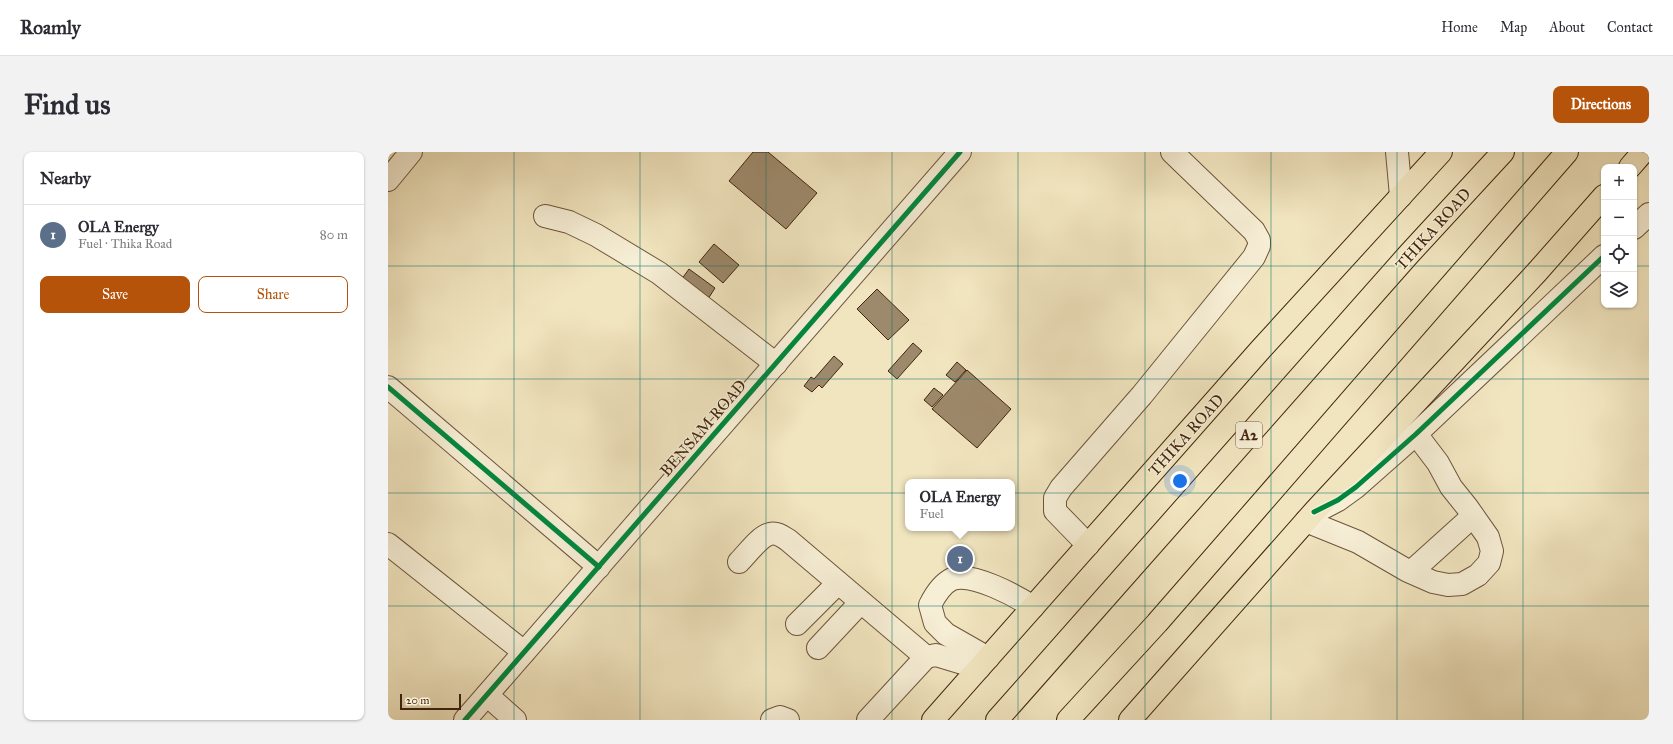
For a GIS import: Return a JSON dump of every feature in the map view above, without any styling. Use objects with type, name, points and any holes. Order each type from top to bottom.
[{"type":"main road","name":"THIKA ROAD","points":[[933,720],[1261,350],[1441,152]]},
{"type":"main road","name":"THIKA ROAD","points":[[997,720],[1404,260],[1504,152]]},
{"type":"main road","points":[[1068,720],[1157,623],[1567,152]]},
{"type":"main road","points":[[1633,164],[1643,152]]},
{"type":"main road","points":[[1130,720],[1310,517],[1537,272],[1601,199]]},
{"type":"street","points":[[388,180],[411,152]]},
{"type":"street","name":"BENSAM ROAD","points":[[465,720],[960,152]]},
{"type":"street","points":[[1088,544],[1055,511],[1055,498],[1061,488],[1147,389],[1254,257],[1259,246],[1259,240],[1249,225],[1172,152]]},
{"type":"street","points":[[1397,152],[1401,196]]},
{"type":"street","points":[[1637,225],[1649,214]]},
{"type":"street","points":[[545,216],[569,222],[596,235],[659,273],[776,364]]},
{"type":"street","points":[[1310,517],[1350,491],[1416,434],[1601,259]]},
{"type":"street","points":[[388,387],[599,567]]},
{"type":"street","points":[[1310,517],[1411,572],[1433,582],[1448,586],[1462,584],[1478,575],[1490,562],[1492,551],[1488,537],[1450,487],[1438,463],[1416,434]]},
{"type":"street","points":[[1411,572],[1473,516]]},
{"type":"street","points":[[739,562],[762,538],[770,534],[779,535],[788,540],[926,657]]},
{"type":"street","points":[[388,544],[524,652]]},
{"type":"street","points":[[983,663],[946,634],[935,623],[930,605],[937,591],[953,579],[972,579],[1001,589],[1033,607]]},
{"type":"street","points":[[797,624],[838,583]]},
{"type":"street","points":[[818,648],[861,602]]},
{"type":"street","points":[[868,720],[926,657],[936,655],[983,663]]},
{"type":"street","points":[[487,695],[515,720]]},
{"type":"street","points":[[772,720],[780,717],[788,720]]},
{"type":"building","points":[[753,152],[768,152],[817,193],[786,229],[729,181]]},
{"type":"building","points":[[714,244],[739,265],[723,283],[699,262]]},
{"type":"building","points":[[689,269],[715,288],[708,299],[681,280]]},
{"type":"building","points":[[877,289],[909,320],[888,340],[857,309]]},
{"type":"building","points":[[913,343],[922,351],[897,379],[888,371]]},
{"type":"building","points":[[834,356],[843,364],[822,388],[819,385],[812,392],[804,386],[811,377],[814,379]]},
{"type":"building","points":[[957,362],[966,370],[955,382],[946,375]]},
{"type":"building","points":[[967,370],[1011,409],[977,448],[932,409]]},
{"type":"building","points":[[934,388],[943,395],[932,407],[924,400]]},
{"type":"cycle path","points":[[465,720],[960,152]]},
{"type":"cycle path","points":[[1314,512],[1338,500],[1356,487],[1416,434],[1601,259]]},
{"type":"cycle path","points":[[388,387],[599,567]]},
{"type":"place","name":"OLA Energy","points":[[960,559]]}]
